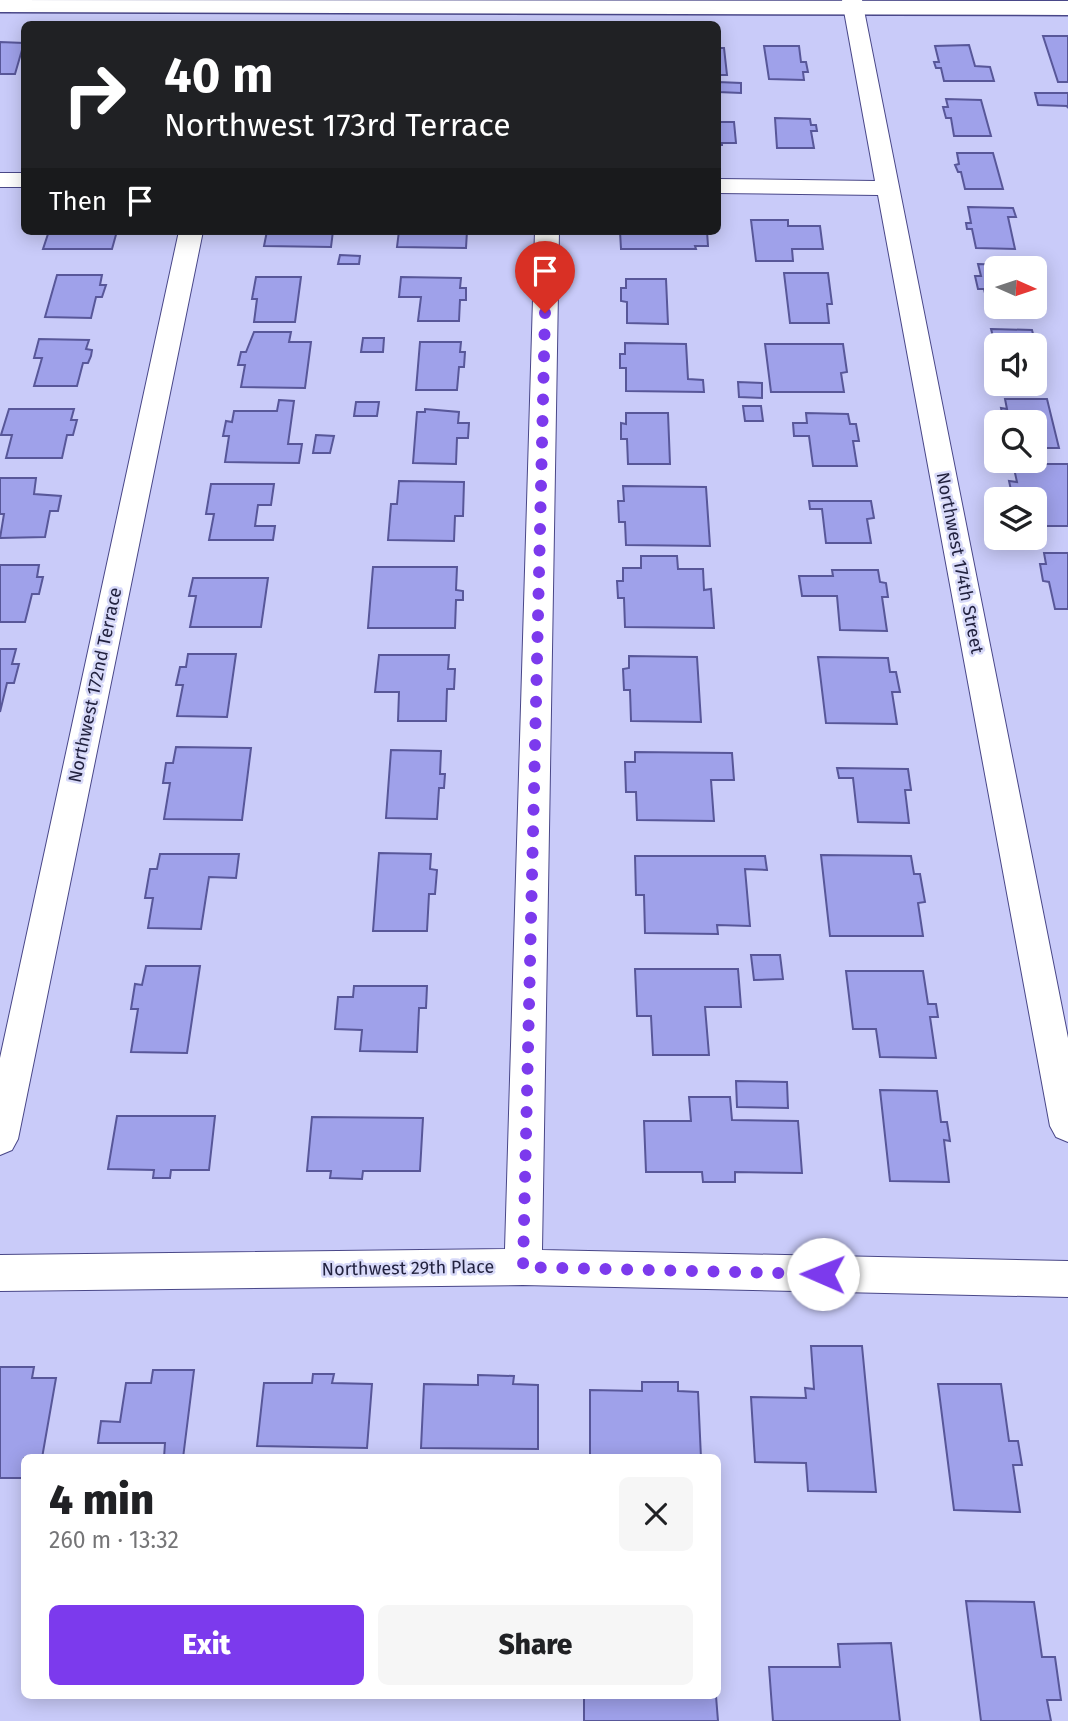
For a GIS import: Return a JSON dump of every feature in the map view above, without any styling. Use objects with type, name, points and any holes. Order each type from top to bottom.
[{"type":"street","points":[[0,5],[852,4],[1068,8]]},
{"type":"street","name":"Northwest 174th Street","points":[[852,4],[1068,1126]]},
{"type":"street","points":[[0,180],[21,180]]},
{"type":"street","points":[[721,186],[888,188]]},
{"type":"street","name":"Northwest 172nd Terrace","points":[[0,1139],[190,235]]},
{"type":"street","points":[[523,1267],[547,235]]},
{"type":"street","name":"Northwest 29th Place","points":[[0,1272],[523,1267],[1068,1279]]},
{"type":"building","points":[[1043,36],[1068,36],[1068,82],[1058,82]]},
{"type":"building","points":[[0,42],[21,43],[15,74],[0,74]]},
{"type":"building","points":[[969,45],[975,66],[990,67],[994,81],[944,81],[941,68],[936,68],[934,62],[939,62],[935,46]]},
{"type":"building","points":[[764,46],[799,46],[801,62],[806,62],[808,72],[803,72],[804,80],[769,79]]},
{"type":"building","points":[[721,48],[724,48],[727,75],[721,75]]},
{"type":"building","points":[[721,82],[741,83],[741,93],[721,92]]},
{"type":"building","points":[[1035,93],[1068,93],[1068,108],[1038,105]]},
{"type":"building","points":[[946,99],[981,100],[991,136],[954,136],[951,118],[946,118],[943,107],[948,107]]},
{"type":"building","points":[[775,118],[810,119],[811,125],[816,125],[817,131],[811,131],[814,148],[777,148]]},
{"type":"building","points":[[721,122],[734,122],[736,143],[722,145]]},
{"type":"building","points":[[957,153],[993,153],[1003,189],[965,189],[961,172],[958,172],[955,165],[959,164]]},
{"type":"building","points":[[968,207],[1013,208],[1016,217],[1008,217],[1015,249],[976,248],[972,229],[967,229],[966,223],[971,223]]},
{"type":"building","points":[[751,220],[788,220],[788,226],[820,226],[823,249],[792,249],[793,261],[756,261]]},
{"type":"building","points":[[48,235],[116,235],[112,249],[43,249]]},
{"type":"building","points":[[266,235],[332,235],[331,247],[264,246]]},
{"type":"building","points":[[398,235],[467,235],[466,248],[397,247]]},
{"type":"building","points":[[620,235],[707,235],[708,246],[695,246],[696,249],[621,249]]},
{"type":"building","points":[[340,255],[360,256],[359,264],[338,264]]},
{"type":"building","points":[[978,264],[984,264],[984,289],[978,289],[975,276],[981,276]]},
{"type":"building","points":[[784,273],[828,273],[832,304],[827,304],[829,323],[790,323]]},
{"type":"building","points":[[57,275],[102,275],[100,285],[106,285],[102,297],[96,297],[91,318],[45,317]]},
{"type":"building","points":[[256,277],[301,277],[295,322],[254,322],[257,299],[252,299]]},
{"type":"building","points":[[401,277],[461,278],[460,288],[466,288],[466,300],[460,300],[459,321],[418,321],[421,297],[399,297]]},
{"type":"building","points":[[626,279],[666,279],[668,324],[627,323],[627,302],[621,301],[621,288],[626,288]]},
{"type":"building","points":[[991,329],[1032,330],[1033,333],[992,333]]},
{"type":"building","points":[[254,332],[291,332],[289,342],[311,342],[305,388],[241,387],[245,365],[238,365],[241,352],[246,352]]},
{"type":"building","points":[[363,338],[384,338],[383,352],[361,352]]},
{"type":"building","points":[[39,339],[89,340],[86,349],[92,350],[91,356],[88,363],[83,363],[77,386],[34,386],[42,358],[34,358]]},
{"type":"building","points":[[420,342],[461,342],[460,352],[465,352],[464,367],[459,367],[457,390],[416,390]]},
{"type":"building","points":[[625,343],[686,344],[688,379],[703,380],[704,392],[626,391],[626,368],[620,368],[620,354],[625,354]]},
{"type":"building","points":[[765,344],[843,344],[847,372],[841,373],[844,392],[771,392]]},
{"type":"building","points":[[738,382],[762,383],[762,398],[739,397]]},
{"type":"building","points":[[1005,399],[1047,399],[1059,448],[1047,448],[1047,410],[1001,410],[1001,408],[1007,409]]},
{"type":"building","points":[[279,400],[294,401],[288,444],[302,444],[299,463],[225,462],[229,436],[223,436],[226,421],[232,422],[234,411],[277,411]]},
{"type":"building","points":[[356,402],[379,402],[377,416],[354,416]]},
{"type":"building","points":[[743,406],[761,406],[763,421],[745,421]]},
{"type":"building","points":[[9,409],[74,409],[71,420],[77,420],[73,435],[67,435],[62,458],[6,458],[12,435],[1,435]]},
{"type":"building","points":[[425,409],[459,412],[458,423],[469,423],[468,438],[457,438],[456,464],[413,463],[417,412],[425,412]]},
{"type":"building","points":[[626,413],[668,413],[670,464],[628,464],[627,439],[621,439],[621,423],[626,424]]},
{"type":"building","points":[[806,413],[848,414],[850,424],[856,424],[859,441],[853,441],[857,466],[813,466],[809,436],[794,436],[793,423],[807,423]]},
{"type":"building","points":[[316,435],[334,436],[330,453],[313,453]]},
{"type":"building","points":[[1047,464],[1068,464],[1068,526],[1047,526],[1047,487],[1010,487],[1009,481],[1017,482],[1015,473],[1047,473]]},
{"type":"building","points":[[0,478],[36,478],[34,494],[61,496],[58,511],[50,511],[45,537],[0,538],[4,514],[0,514]]},
{"type":"building","points":[[399,481],[464,482],[463,516],[455,516],[454,541],[388,540],[391,504],[397,504]]},
{"type":"building","points":[[211,484],[274,484],[271,505],[258,505],[255,526],[275,526],[273,540],[209,540],[214,514],[206,514]]},
{"type":"building","points":[[623,486],[706,487],[710,546],[626,545],[625,522],[619,522],[618,501],[624,501]]},
{"type":"building","points":[[809,501],[871,501],[874,518],[867,519],[871,543],[826,543],[822,509],[810,509]]},
{"type":"building","points":[[1044,553],[1068,553],[1068,609],[1055,609],[1049,582],[1043,581],[1040,564],[1046,564]]},
{"type":"building","points":[[641,556],[677,556],[678,569],[703,569],[704,590],[711,589],[714,628],[625,627],[624,598],[618,598],[617,581],[623,581],[623,568],[641,568]]},
{"type":"building","points":[[0,565],[39,565],[37,577],[43,577],[39,594],[32,594],[25,622],[0,622]]},
{"type":"building","points":[[373,567],[457,567],[456,590],[463,591],[463,600],[456,600],[455,628],[368,628]]},
{"type":"building","points":[[832,570],[878,570],[880,582],[886,583],[888,597],[882,597],[887,631],[840,630],[837,596],[802,596],[799,576],[833,576]]},
{"type":"building","points":[[193,578],[268,578],[261,627],[190,627],[196,596],[189,596]]},
{"type":"building","points":[[0,649],[16,649],[12,664],[19,664],[14,683],[7,683],[0,712]]},
{"type":"building","points":[[188,654],[236,654],[227,717],[177,716],[183,685],[176,685],[180,667],[186,667]]},
{"type":"building","points":[[379,655],[449,655],[448,669],[455,669],[454,689],[447,689],[446,721],[398,721],[399,692],[375,692]]},
{"type":"building","points":[[629,656],[697,657],[701,722],[631,721],[630,690],[624,690],[623,669],[629,668]]},
{"type":"building","points":[[818,657],[888,658],[890,672],[896,672],[900,692],[892,692],[897,724],[826,723]]},
{"type":"building","points":[[176,747],[251,748],[242,820],[164,819],[170,783],[163,783],[166,763],[173,763]]},
{"type":"building","points":[[391,750],[441,751],[440,774],[445,774],[444,788],[439,788],[437,819],[386,818]]},
{"type":"building","points":[[635,752],[732,753],[734,780],[711,780],[714,821],[637,820],[636,792],[626,792],[625,762],[635,762]]},
{"type":"building","points":[[837,768],[908,769],[911,790],[905,790],[909,823],[858,822],[853,778],[839,778]]},
{"type":"building","points":[[379,853],[431,854],[430,869],[437,870],[435,894],[429,894],[427,931],[373,931]]},
{"type":"building","points":[[160,854],[239,854],[236,878],[209,877],[201,929],[148,928],[153,898],[145,898],[150,869],[157,869]]},
{"type":"building","points":[[821,855],[911,856],[914,874],[920,874],[925,902],[918,903],[923,936],[830,936]]},
{"type":"building","points":[[635,856],[765,856],[767,870],[745,869],[750,926],[717,925],[718,934],[645,933],[644,895],[636,895]]},
{"type":"building","points":[[751,955],[780,955],[783,979],[754,980]]},
{"type":"building","points":[[146,966],[200,966],[187,1053],[131,1052],[138,1009],[131,1009],[135,984],[142,985]]},
{"type":"building","points":[[635,969],[738,969],[741,1007],[705,1007],[709,1055],[653,1055],[651,1016],[637,1016]]},
{"type":"building","points":[[846,971],[923,971],[928,1004],[936,1004],[938,1017],[930,1017],[936,1058],[880,1057],[876,1029],[853,1029]]},
{"type":"building","points":[[354,986],[427,986],[426,1008],[419,1008],[417,1052],[360,1051],[362,1030],[335,1029],[338,997],[353,997]]},
{"type":"building","points":[[736,1081],[787,1082],[788,1108],[737,1107]]},
{"type":"building","points":[[880,1090],[937,1091],[941,1122],[947,1122],[950,1141],[944,1140],[949,1182],[890,1181]]},
{"type":"building","points":[[689,1097],[730,1097],[732,1120],[798,1121],[802,1173],[735,1172],[735,1182],[703,1182],[702,1172],[646,1172],[644,1121],[691,1121]]},
{"type":"building","points":[[117,1116],[215,1116],[209,1170],[171,1170],[170,1178],[153,1178],[154,1170],[108,1169]]},
{"type":"building","points":[[312,1117],[423,1118],[420,1171],[363,1171],[362,1179],[330,1178],[331,1171],[307,1171]]},
{"type":"building","points":[[811,1346],[862,1346],[876,1492],[808,1491],[806,1463],[755,1462],[751,1397],[806,1398],[805,1388],[814,1389]]},
{"type":"building","points":[[0,1367],[34,1367],[32,1378],[56,1378],[43,1454],[21,1454],[21,1478],[0,1478]]},
{"type":"building","points":[[153,1370],[194,1370],[184,1454],[164,1454],[165,1443],[98,1443],[101,1421],[120,1422],[126,1383],[151,1383]]},
{"type":"building","points":[[313,1374],[334,1374],[332,1383],[372,1384],[367,1448],[257,1446],[264,1383],[312,1383]]},
{"type":"building","points":[[478,1375],[514,1376],[513,1384],[538,1385],[538,1449],[421,1448],[424,1384],[478,1385]]},
{"type":"building","points":[[642,1382],[678,1382],[678,1391],[698,1392],[701,1454],[590,1454],[590,1390],[642,1391]]},
{"type":"building","points":[[938,1384],[1001,1384],[1009,1441],[1018,1441],[1022,1465],[1013,1465],[1020,1512],[954,1510]]},
{"type":"building","points":[[966,1601],[1034,1602],[1042,1657],[1055,1657],[1061,1700],[1047,1700],[1051,1721],[981,1721]]},
{"type":"building","points":[[891,1643],[900,1721],[773,1721],[769,1667],[840,1667],[838,1644]]},
{"type":"building","points":[[584,1699],[716,1699],[718,1721],[584,1721]]},
{"type":"route","points":[[545,313],[523,1267],[823,1274]]}]
